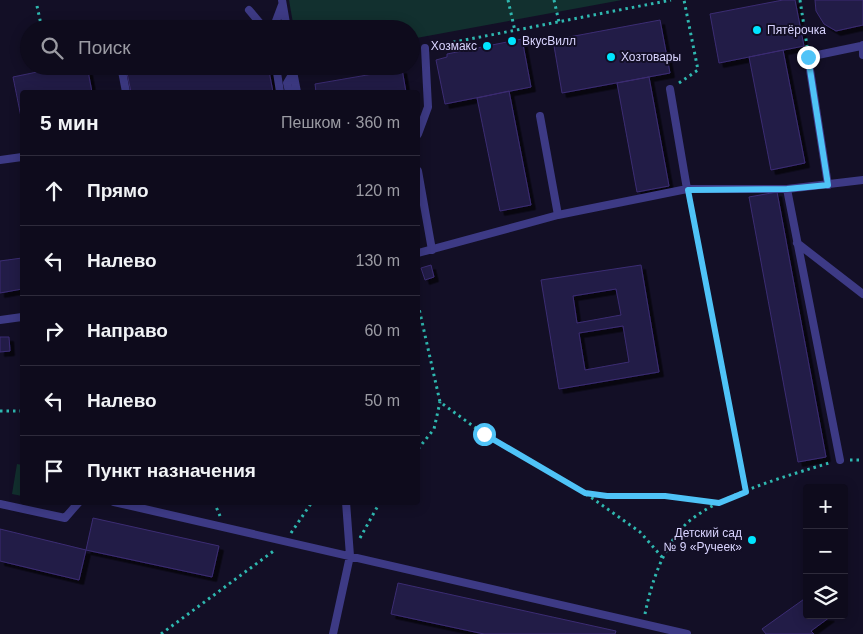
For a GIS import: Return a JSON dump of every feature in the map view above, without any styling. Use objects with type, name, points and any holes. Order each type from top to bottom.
[{"type":"lane","points":[[276,20],[282,1]]},
{"type":"lane","points":[[282,1],[285,20]]},
{"type":"lane","points":[[249,10],[257,20]]},
{"type":"lane","points":[[828,185],[808,57],[862,45],[863,55]]},
{"type":"lane","points":[[420,129],[428,107],[425,48]]},
{"type":"lane","points":[[123,75],[126,90]]},
{"type":"lane","points":[[277,75],[280,90]]},
{"type":"lane","points":[[289,90],[287,83],[291,75]]},
{"type":"lane","points":[[294,75],[296,90]]},
{"type":"lane","points":[[670,89],[688,190]]},
{"type":"lane","points":[[540,116],[558,215]]},
{"type":"lane","points":[[0,160],[20,157]]},
{"type":"lane","points":[[420,253],[558,215],[688,190],[787,189],[863,180]]},
{"type":"lane","points":[[420,182],[432,250]]},
{"type":"lane","points":[[787,189],[840,460]]},
{"type":"lane","points":[[797,243],[863,294]]},
{"type":"lane","points":[[0,320],[20,317]]},
{"type":"lane","points":[[0,504],[65,518],[76,505]]},
{"type":"lane","points":[[127,505],[687,634]]},
{"type":"lane","points":[[333,634],[350,556],[346,505]]},
{"type":"path","points":[[508,0],[515,30]]},
{"type":"path","points":[[554,0],[559,22]]},
{"type":"path","points":[[425,48],[671,0]]},
{"type":"path","points":[[670,89],[698,70],[684,0]]},
{"type":"path","points":[[800,0],[808,57]]},
{"type":"path","points":[[37,6],[40,20]]},
{"type":"path","points":[[688,190],[746,492]]},
{"type":"path","points":[[420,313],[440,402],[434,429],[420,446]]},
{"type":"path","points":[[440,402],[484,434],[585,493],[640,532],[662,557]]},
{"type":"path","points":[[0,411],[20,411]]},
{"type":"path","points":[[643,624],[662,557],[684,527],[719,503],[782,477],[840,460]]},
{"type":"path","points":[[585,493],[607,496],[665,496],[719,503]]},
{"type":"path","points":[[161,634],[286,541],[310,505]]},
{"type":"path","points":[[350,556],[378,505]]},
{"type":"green space","points":[[289,0],[622,0],[420,37],[420,20],[292,20]]},
{"type":"green space","points":[[17,464],[20,465],[20,496],[12,494]]},
{"type":"building","name":"Пятёрочка","points":[[783,0],[795,0],[804,46],[719,63],[710,14]]},
{"type":"building","points":[[815,0],[863,0],[863,25],[836,31],[824,24],[816,11]]},
{"type":"building","name":"Хозтовары","points":[[660,20],[670,73],[562,93],[553,40]]},
{"type":"building","points":[[522,39],[531,87],[445,104],[436,60],[447,57],[447,54]]},
{"type":"building","points":[[783,50],[805,163],[771,170],[749,57]]},
{"type":"building","points":[[23,75],[89,75],[92,90],[20,90],[20,112],[13,77]]},
{"type":"building","points":[[127,75],[270,75],[273,90],[131,90]]},
{"type":"building","points":[[367,75],[403,75],[406,90],[316,90],[315,84]]},
{"type":"building","points":[[649,77],[669,186],[637,192],[617,83]]},
{"type":"building","points":[[509,91],[531,205],[500,211],[477,98]]},
{"type":"building","points":[[777,192],[826,457],[798,462],[749,197]]},
{"type":"building","points":[[20,258],[20,289],[0,293],[0,261]]},
{"type":"building","points":[[431,265],[434,277],[425,280],[421,268]]},
{"type":"building","points":[[641,265],[659,372],[559,389],[541,280]],"holes":[[[616,289],[621,315],[577,323],[573,296]],[[623,326],[629,362],[585,370],[579,333]]]},
{"type":"building","points":[[0,337],[9,337],[10,351],[0,352]]},
{"type":"building","points":[[93,518],[219,546],[212,577],[86,550]]},
{"type":"building","points":[[0,529],[86,550],[79,580],[0,561]]},
{"type":"building","points":[[398,583],[616,631],[615,634],[484,634],[391,614]]},
{"type":"building","points":[[803,600],[803,619],[827,619],[811,631],[814,634],[766,634],[762,629]]},
{"type":"place","name":"Пятёрочка","points":[[757,30]]},
{"type":"place","name":"ВкусВилл","points":[[512,41]]},
{"type":"place","name":"Хозмакс","points":[[487,46]]},
{"type":"place","name":"Хозтовары","points":[[611,57]]},
{"type":"place","name":"Детский сад № 9 «Ручеек»","points":[[752,540]]},
{"type":"route","points":[[484,434],[585,493],[607,496],[665,496],[719,503],[746,492],[688,190],[787,189],[828,185],[808,57]]}]
